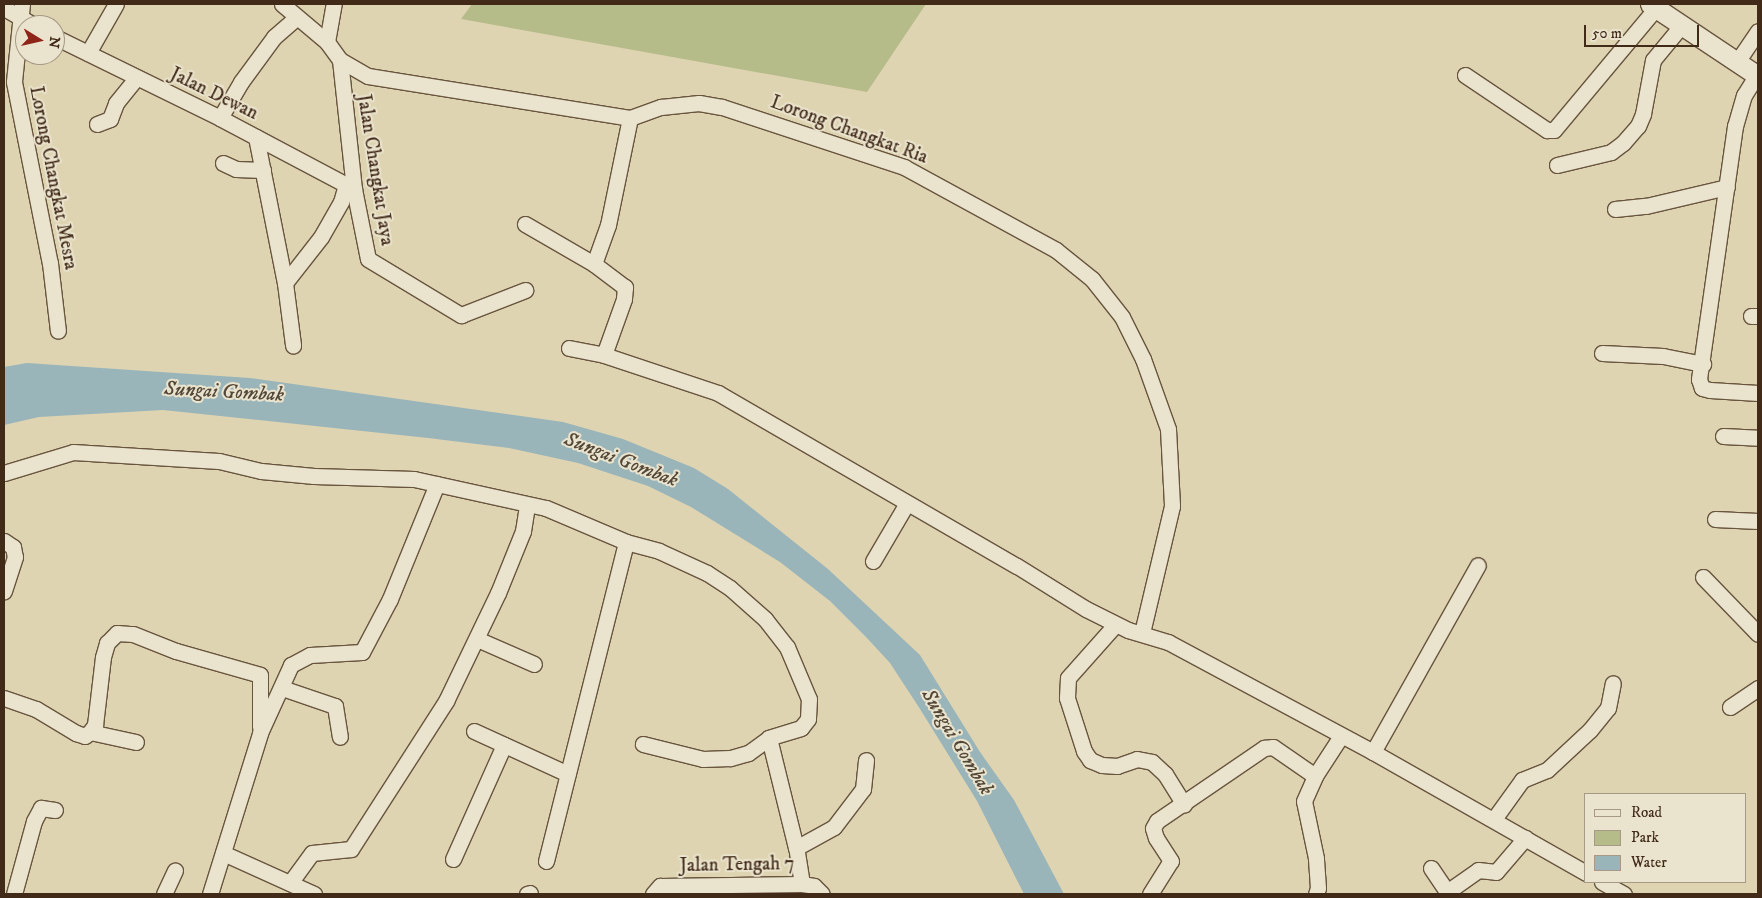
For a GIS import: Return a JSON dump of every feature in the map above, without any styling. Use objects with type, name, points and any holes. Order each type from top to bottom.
[{"type":"street","points":[[88,53],[116,4]]},
{"type":"street","name":"Lorong Changkat Ria","points":[[282,4],[296,18],[327,42],[340,60],[368,76],[630,118],[661,107],[699,103],[722,107],[904,167],[1040,238],[1092,279],[1122,316],[1142,358],[1168,429],[1172,506],[1142,633]]},
{"type":"street","points":[[327,42],[334,4]]},
{"type":"street","points":[[1465,75],[1547,130],[1554,130],[1653,6],[1758,75],[1739,109],[1700,379],[1702,388],[1758,393]]},
{"type":"street","points":[[4,8],[22,15]]},
{"type":"street","points":[[220,118],[241,82],[274,37],[296,18]]},
{"type":"street","points":[[1557,166],[1611,152],[1623,143],[1638,126],[1643,114],[1653,60],[1682,25]]},
{"type":"street","points":[[1737,62],[1758,31]]},
{"type":"street","name":"Jalan Dewan","points":[[65,42],[256,136],[350,187]]},
{"type":"street","name":"Jalan Changkat Jaya","points":[[340,60],[350,187],[368,259],[461,315],[525,290]]},
{"type":"street","name":"Lorong Changkat Mesra","points":[[17,65],[14,82],[50,263],[58,331]]},
{"type":"street","points":[[98,124],[110,119],[116,103],[136,78]]},
{"type":"street","points":[[594,264],[608,225],[630,118]]},
{"type":"street","points":[[256,136],[285,283],[292,345]]},
{"type":"street","points":[[223,163],[236,169],[262,170]]},
{"type":"street","points":[[1615,209],[1654,205],[1727,186]]},
{"type":"street","points":[[285,283],[321,238],[350,187]]},
{"type":"street","points":[[525,224],[594,264],[625,287],[624,299],[604,355]]},
{"type":"street","points":[[569,348],[604,355],[718,393],[1116,625],[1168,642],[1373,752],[1584,871]]},
{"type":"street","points":[[1602,353],[1663,356],[1703,364]]},
{"type":"street","points":[[1723,436],[1758,438]]},
{"type":"street","points":[[4,473],[73,452],[219,461],[267,471],[414,479],[527,505],[582,520],[626,542],[659,551],[722,583],[765,619],[787,647],[809,699],[808,719],[801,728],[769,738],[748,752],[730,758],[703,759],[644,744]]},
{"type":"street","points":[[210,894],[260,733],[291,665],[310,655],[362,652],[390,599],[437,484]]},
{"type":"street","points":[[873,561],[907,503]]},
{"type":"street","points":[[290,883],[312,854],[351,849],[446,701],[477,639],[523,531],[527,505]]},
{"type":"street","points":[[1715,519],[1758,521]]},
{"type":"street","points":[[4,541],[13,547],[16,557],[4,590]]},
{"type":"street","points":[[546,861],[626,542]]},
{"type":"street","points":[[1373,752],[1478,565]]},
{"type":"street","points":[[1703,577],[1758,634]]},
{"type":"street","points":[[1116,625],[1068,678],[1067,698],[1084,750],[1090,760],[1102,765],[1117,766],[1137,759],[1152,762],[1164,774],[1184,804]]},
{"type":"street","points":[[4,698],[36,709],[76,733],[85,736],[95,725],[103,657],[107,643],[117,633],[132,634],[176,651],[260,675],[260,733]]},
{"type":"street","points":[[477,639],[534,664]]},
{"type":"street","points":[[1494,819],[1522,780],[1547,770],[1590,730],[1608,708],[1612,683]]},
{"type":"street","points":[[282,688],[335,706],[340,737]]},
{"type":"street","points":[[1730,707],[1758,688]]},
{"type":"street","points":[[474,731],[568,774]]},
{"type":"street","points":[[90,732],[136,742]]},
{"type":"street","points":[[1316,894],[1316,858],[1304,801],[1315,776],[1342,736]]},
{"type":"street","points":[[769,738],[796,848],[802,884]]},
{"type":"street","points":[[453,859],[504,745]]},
{"type":"street","points":[[1150,894],[1171,861],[1153,828],[1157,821],[1264,748],[1273,747],[1315,776]]},
{"type":"street","points":[[796,848],[834,827],[863,789],[866,760]]},
{"type":"street","points":[[14,894],[34,821],[41,808],[55,810]]},
{"type":"street","points":[[1431,868],[1448,892],[1478,870],[1496,872],[1525,838]]},
{"type":"street","points":[[223,853],[314,894]]},
{"type":"street","points":[[164,894],[175,870]]},
{"type":"street","points":[[1604,883],[1624,894]]},
{"type":"street","name":"Jalan Tengah 7","points":[[653,894],[660,886],[776,889],[802,884],[814,886],[822,894]]},
{"type":"green space","points":[[472,4],[926,4],[867,92],[461,19]]},
{"type":"water","name":"Sungai Gombak","points":[[27,363],[250,378],[563,422],[623,439],[694,468],[728,489],[828,569],[920,655],[980,752],[1014,800],[1064,894],[1024,894],[977,801],[890,663],[866,637],[830,601],[780,562],[691,507],[648,486],[578,463],[509,448],[428,438],[163,410],[39,417],[4,425],[4,367]]}]
